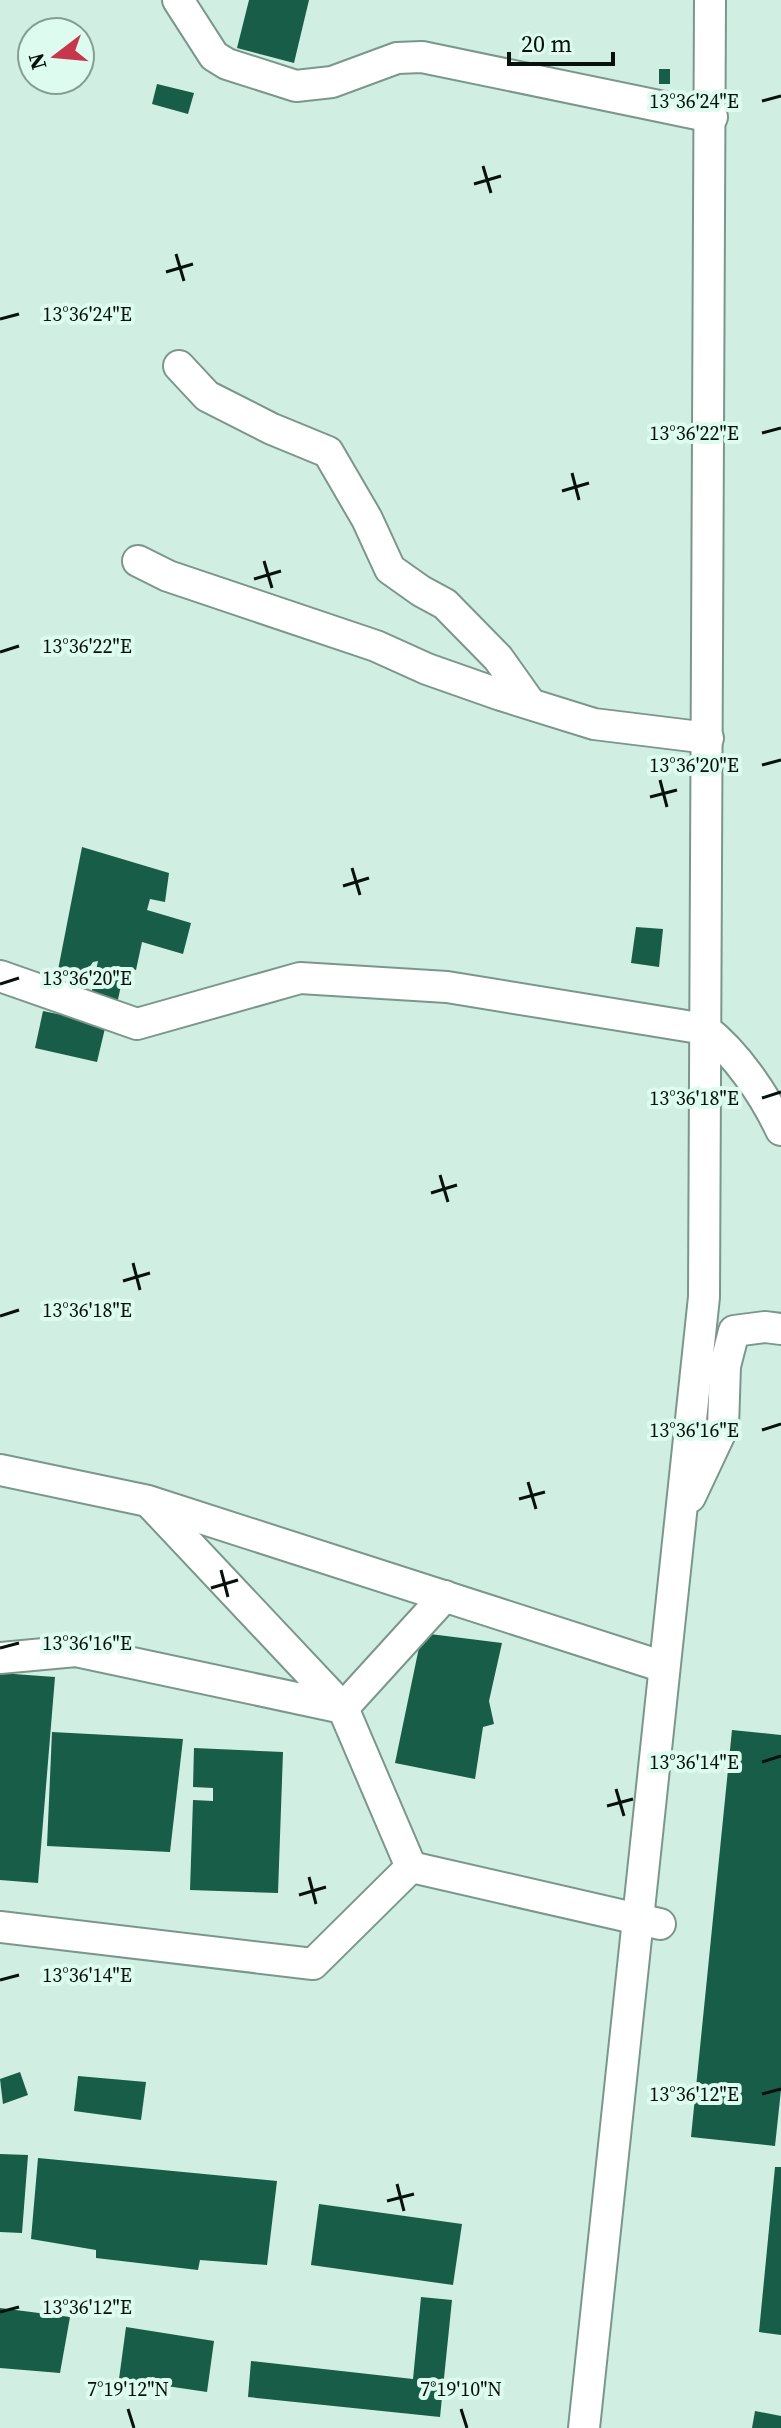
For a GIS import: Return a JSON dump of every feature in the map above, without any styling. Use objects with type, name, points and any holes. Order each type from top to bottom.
[{"type":"street","points":[[178,0],[214,56],[227,64],[296,86],[332,82],[397,58],[422,57],[712,117]]},
{"type":"street","points":[[584,2428],[649,1922],[664,1667],[704,1297],[712,117],[710,0]]},
{"type":"street","points":[[179,366],[207,396],[272,429],[328,452],[367,519],[390,569],[445,604],[498,658],[530,703]]},
{"type":"street","points":[[138,561],[168,576],[376,646],[427,669],[594,724],[708,738]]},
{"type":"street","points":[[0,976],[137,1024],[300,978],[447,987],[705,1029],[727,1046],[759,1091],[781,1130]]},
{"type":"street","points":[[680,1517],[723,1427],[725,1366],[734,1331],[765,1327],[781,1329]]},
{"type":"street","points":[[0,1470],[148,1501],[664,1667]]},
{"type":"street","points":[[148,1501],[343,1708],[411,1867]]},
{"type":"street","points":[[343,1708],[445,1596]]},
{"type":"street","points":[[0,1658],[76,1651],[343,1708]]},
{"type":"street","points":[[411,1867],[649,1922]]},
{"type":"street","points":[[0,1927],[313,1964],[411,1867]]},
{"type":"building","points":[[249,0],[309,0],[294,63],[237,48]]},
{"type":"building","points":[[659,69],[670,69],[670,84],[659,84]]},
{"type":"building","points":[[157,84],[194,93],[188,114],[152,104]]},
{"type":"building","points":[[82,847],[169,873],[165,902],[150,899],[147,910],[191,923],[183,954],[142,942],[136,970],[125,967],[117,1004],[91,995],[98,961],[93,962],[83,976],[58,970]]},
{"type":"building","points":[[636,927],[663,929],[659,967],[631,963]]},
{"type":"building","points":[[43,1011],[106,1024],[97,1062],[35,1048]]},
{"type":"building","points":[[422,1633],[502,1643],[489,1701],[494,1724],[483,1727],[475,1779],[395,1763]]},
{"type":"building","points":[[0,1673],[55,1677],[38,1883],[0,1880]]},
{"type":"building","points":[[732,1730],[781,1735],[781,2090],[775,2146],[691,2137]]},
{"type":"building","points":[[52,1732],[183,1739],[170,1852],[47,1846]]},
{"type":"building","points":[[194,1748],[283,1752],[278,1893],[190,1890],[193,1800],[213,1801],[213,1788],[193,1787]]},
{"type":"building","points":[[20,2072],[28,2095],[3,2104],[0,2079]]},
{"type":"building","points":[[78,2076],[146,2082],[141,2120],[74,2111]]},
{"type":"building","points":[[0,2154],[28,2155],[22,2233],[0,2232]]},
{"type":"building","points":[[38,2158],[277,2181],[267,2265],[200,2260],[198,2270],[96,2258],[96,2250],[31,2239]]},
{"type":"building","points":[[775,2167],[781,2167],[781,2335],[759,2332]]},
{"type":"building","points":[[319,2204],[462,2224],[453,2285],[311,2265]]},
{"type":"building","points":[[421,2297],[452,2300],[440,2417],[248,2397],[251,2361],[413,2379]]},
{"type":"building","points":[[0,2308],[70,2317],[60,2373],[0,2368]]},
{"type":"building","points":[[126,2327],[214,2341],[207,2392],[119,2379]]},
{"type":"building","points":[[755,2411],[781,2416],[781,2428],[752,2428]]}]
